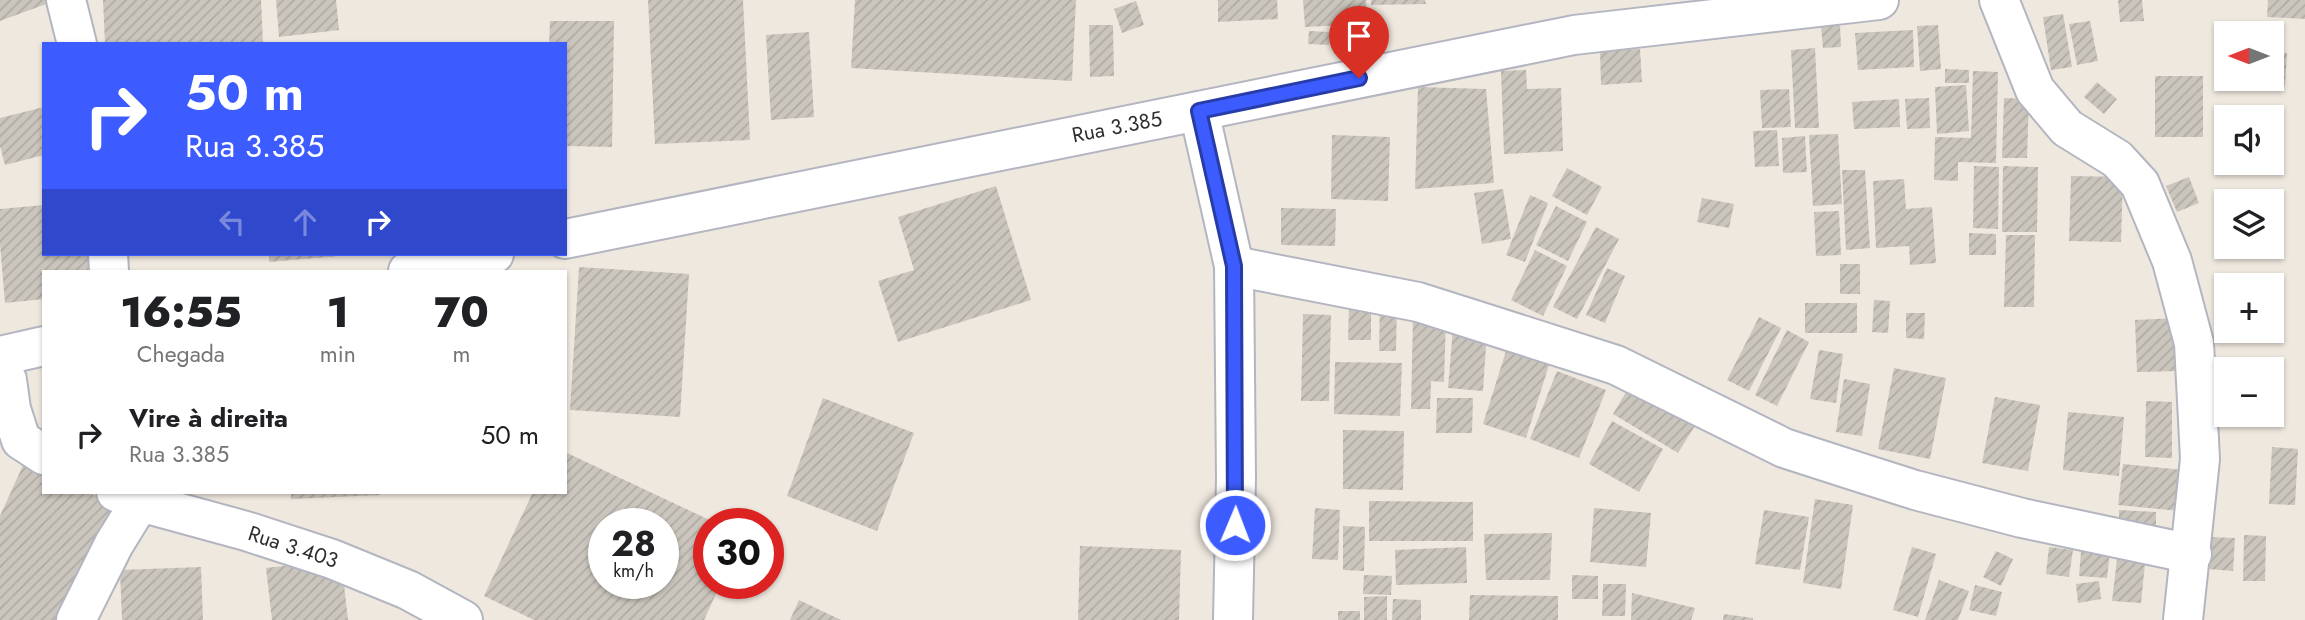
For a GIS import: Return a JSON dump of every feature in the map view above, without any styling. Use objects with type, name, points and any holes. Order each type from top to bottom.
[{"type":"street","points":[[66,0],[76,42]]},
{"type":"street","name":"Rua 3.385","points":[[567,239],[1574,35],[1879,0]]},
{"type":"street","points":[[1999,0],[2035,90],[2067,128],[2117,159],[2140,184],[2172,261],[2194,343],[2200,460],[2183,620]]},
{"type":"street","points":[[1199,111],[1234,266],[1236,478],[1233,620]]},
{"type":"street","points":[[413,270],[484,256]]},
{"type":"street","points":[[1234,266],[1418,302],[1616,365],[1784,448],[1849,470],[2022,518],[2192,554]]},
{"type":"street","points":[[0,356],[42,346]]},
{"type":"street","points":[[0,365],[7,380],[22,453]]},
{"type":"street","points":[[76,620],[114,544],[128,497]]},
{"type":"street","name":"Rua 3.403","points":[[128,497],[332,559],[408,590],[463,620]]},
{"type":"building","points":[[0,0],[57,0],[0,21]]},
{"type":"building","points":[[103,0],[261,0],[263,42],[105,42]]},
{"type":"building","points":[[276,0],[336,0],[339,30],[279,37]]},
{"type":"building","points":[[648,0],[743,0],[750,140],[655,144]]},
{"type":"building","points":[[855,0],[1076,0],[1072,81],[851,68]]},
{"type":"building","points":[[1218,0],[1277,0],[1278,19],[1218,22]]},
{"type":"building","points":[[1303,0],[1366,0],[1367,24],[1305,27]]},
{"type":"building","points":[[1371,0],[1425,0],[1426,4],[1371,5]]},
{"type":"building","points":[[2118,0],[2142,0],[2144,21],[2120,22]]},
{"type":"building","points":[[2268,0],[2305,0],[2305,19],[2267,17]]},
{"type":"building","points":[[1136,1],[1144,25],[1122,33],[1114,9]]},
{"type":"building","points":[[2063,14],[2072,67],[2051,70],[2043,17]]},
{"type":"building","points":[[550,21],[614,21],[612,147],[567,146],[567,42],[549,42]]},
{"type":"building","points":[[2090,21],[2098,61],[2077,65],[2069,24]]},
{"type":"building","points":[[1089,25],[1113,25],[1114,76],[1090,77]]},
{"type":"building","points":[[1840,25],[1841,47],[1823,48],[1821,26]]},
{"type":"building","points":[[1938,25],[1941,69],[1920,71],[1917,26]]},
{"type":"building","points":[[1913,30],[1914,67],[1858,70],[1855,33]]},
{"type":"building","points":[[1309,31],[1330,32],[1329,45],[1308,44]]},
{"type":"building","points":[[809,32],[814,117],[771,120],[766,35]]},
{"type":"building","points":[[1815,48],[1819,128],[1795,128],[1791,50]]},
{"type":"building","points":[[1640,49],[1642,82],[1601,85],[1600,51]]},
{"type":"building","points":[[2284,53],[2287,53],[2284,86]]},
{"type":"building","points":[[1945,69],[1969,70],[1969,83],[1945,83]]},
{"type":"building","points":[[1526,70],[1527,89],[1561,88],[1563,151],[1504,154],[1501,71]]},
{"type":"building","points":[[1973,71],[1998,72],[1996,163],[1958,162],[1958,181],[1934,180],[1935,137],[1971,138]]},
{"type":"building","points":[[2155,76],[2203,76],[2203,137],[2155,137]]},
{"type":"building","points":[[2097,82],[2117,99],[2104,114],[2084,97]]},
{"type":"building","points":[[1966,85],[1969,131],[1937,134],[1935,87]]},
{"type":"building","points":[[1418,87],[1486,89],[1494,183],[1415,189]]},
{"type":"building","points":[[1789,89],[1791,127],[1762,128],[1760,90]]},
{"type":"building","points":[[1929,98],[1930,128],[1907,129],[1905,99]]},
{"type":"building","points":[[2004,98],[2029,99],[2027,158],[2002,158]]},
{"type":"building","points":[[1899,99],[1900,127],[1854,129],[1852,102]]},
{"type":"building","points":[[42,108],[42,156],[5,165],[0,146],[0,118]]},
{"type":"building","points":[[1777,130],[1779,166],[1755,167],[1753,131]]},
{"type":"building","points":[[1838,134],[1842,204],[1813,206],[1809,135]]},
{"type":"building","points":[[1332,135],[1390,137],[1388,201],[1331,199]]},
{"type":"building","points":[[1805,136],[1807,172],[1783,173],[1782,138]]},
{"type":"building","points":[[1974,166],[1999,167],[1998,229],[1973,228]]},
{"type":"building","points":[[2003,166],[2038,167],[2037,232],[2002,232]]},
{"type":"building","points":[[1567,168],[1602,187],[1587,215],[1552,196]]},
{"type":"building","points":[[1842,170],[1865,170],[1870,248],[1846,250]]},
{"type":"building","points":[[2071,176],[2123,177],[2121,242],[2069,241]]},
{"type":"building","points":[[2189,177],[2199,203],[2177,212],[2166,186]]},
{"type":"building","points":[[1904,179],[1906,209],[1932,207],[1936,263],[1910,265],[1909,246],[1876,248],[1873,181]]},
{"type":"building","points":[[996,186],[1031,300],[898,342],[878,281],[914,270],[898,217]]},
{"type":"building","points":[[1503,189],[1511,239],[1482,244],[1474,193]]},
{"type":"building","points":[[1530,195],[1548,203],[1525,262],[1506,255]]},
{"type":"building","points":[[1702,198],[1734,204],[1729,228],[1697,222]]},
{"type":"building","points":[[42,205],[42,256],[102,256],[104,270],[42,270],[42,299],[5,303],[0,209]]},
{"type":"building","points":[[1556,206],[1587,222],[1568,261],[1536,245]]},
{"type":"building","points":[[1281,208],[1336,209],[1335,246],[1281,245]]},
{"type":"building","points":[[1839,211],[1841,255],[1816,256],[1814,212]]},
{"type":"building","points":[[1596,227],[1619,239],[1577,319],[1553,307]]},
{"type":"building","points":[[1969,233],[1996,234],[1996,255],[1969,255]]},
{"type":"building","points":[[2006,235],[2035,235],[2034,307],[2004,307]]},
{"type":"building","points":[[1535,250],[1567,266],[1543,316],[1511,300]]},
{"type":"building","points":[[269,256],[339,256],[269,262]]},
{"type":"building","points":[[1840,264],[1860,264],[1860,294],[1840,294]]},
{"type":"building","points":[[579,267],[689,274],[680,417],[570,410]]},
{"type":"building","points":[[1607,268],[1625,276],[1605,323],[1586,315]]},
{"type":"building","points":[[1874,300],[1890,301],[1888,333],[1872,332]]},
{"type":"building","points":[[1380,302],[1397,302],[1396,351],[1379,351]]},
{"type":"building","points":[[1805,303],[1857,303],[1857,333],[1805,333]]},
{"type":"building","points":[[1349,305],[1371,305],[1371,340],[1348,340]]},
{"type":"building","points":[[1906,313],[1925,313],[1924,339],[1906,338]]},
{"type":"building","points":[[1303,314],[1331,315],[1329,401],[1301,401]]},
{"type":"building","points":[[1413,317],[1446,318],[1444,382],[1431,381],[1430,409],[1411,409]]},
{"type":"building","points":[[1759,317],[1781,328],[1749,391],[1727,380]]},
{"type":"building","points":[[2177,318],[2179,371],[2137,372],[2135,320]]},
{"type":"building","points":[[1453,328],[1487,330],[1483,391],[1448,388]]},
{"type":"building","points":[[1787,330],[1809,342],[1777,406],[1755,395]]},
{"type":"building","points":[[1819,350],[1843,354],[1836,403],[1810,399]]},
{"type":"building","points":[[1506,351],[1549,365],[1526,438],[1483,424]]},
{"type":"building","points":[[1335,362],[1402,363],[1400,416],[1334,414]]},
{"type":"building","points":[[1894,368],[1946,378],[1930,459],[1878,449]]},
{"type":"building","points":[[1557,371],[1606,390],[1579,458],[1530,439]]},
{"type":"building","points":[[1844,379],[1870,384],[1862,436],[1836,432]]},
{"type":"building","points":[[1632,382],[1698,421],[1678,453],[1613,414]]},
{"type":"building","points":[[1995,397],[2040,405],[2028,471],[1982,463]]},
{"type":"building","points":[[823,398],[914,433],[877,531],[787,496]]},
{"type":"building","points":[[1437,398],[1473,398],[1472,433],[1436,433]]},
{"type":"building","points":[[2146,401],[2172,402],[2172,458],[2145,457]]},
{"type":"building","points":[[2068,412],[2124,417],[2119,476],[2063,470]]},
{"type":"building","points":[[1612,421],[1663,449],[1639,492],[1589,464]]},
{"type":"building","points":[[1343,430],[1404,431],[1403,490],[1343,489]]},
{"type":"building","points":[[2272,447],[2298,449],[2295,505],[2269,504]]},
{"type":"building","points":[[567,453],[693,512],[693,599],[714,599],[704,620],[534,620],[484,596],[532,494],[567,494]]},
{"type":"building","points":[[24,463],[42,471],[42,494],[92,494],[121,507],[70,620],[0,620],[0,516]]},
{"type":"building","points":[[2123,464],[2183,470],[2179,511],[2118,505]]},
{"type":"building","points":[[291,494],[380,494],[380,495],[291,499]]},
{"type":"building","points":[[1815,499],[1853,505],[1841,589],[1803,583]]},
{"type":"building","points":[[1369,501],[1473,502],[1473,541],[1369,541]]},
{"type":"building","points":[[1315,508],[1340,510],[1338,560],[1312,559]]},
{"type":"building","points":[[1594,508],[1651,513],[1646,567],[1590,562]]},
{"type":"building","points":[[1764,510],[1809,517],[1800,570],[1755,564]]},
{"type":"building","points":[[2119,510],[2156,512],[2156,528],[2119,527]]},
{"type":"building","points":[[1343,526],[1365,527],[1364,571],[1343,570]]},
{"type":"building","points":[[1552,533],[1550,580],[1486,580],[1484,534]]},
{"type":"building","points":[[2244,535],[2266,536],[2265,581],[2243,581]]},
{"type":"building","points":[[2210,537],[2235,538],[2233,571],[2208,569]]},
{"type":"building","points":[[2082,541],[2111,544],[2107,578],[2079,576]]},
{"type":"building","points":[[1080,546],[1181,550],[1179,620],[1078,620]]},
{"type":"building","points":[[1466,547],[1467,583],[1396,585],[1395,550]]},
{"type":"building","points":[[1912,547],[1936,554],[1918,617],[1893,610]]},
{"type":"building","points":[[2049,547],[2073,550],[2069,577],[2046,574]]},
{"type":"building","points":[[1996,551],[2013,559],[2001,586],[1983,577]]},
{"type":"building","points":[[2118,551],[2146,554],[2141,603],[2112,601]]},
{"type":"building","points":[[325,561],[343,576],[348,620],[272,620],[266,568]]},
{"type":"building","points":[[201,567],[203,620],[122,620],[120,570]]},
{"type":"building","points":[[1364,575],[1392,576],[1391,595],[1363,594]]},
{"type":"building","points":[[1572,575],[1598,576],[1598,599],[1572,599]]},
{"type":"building","points":[[1939,580],[1969,591],[1958,620],[1925,620]]},
{"type":"building","points":[[2099,581],[2101,599],[2078,603],[2076,584]]},
{"type":"building","points":[[1603,584],[1626,584],[1625,616],[1602,616]]},
{"type":"building","points":[[1975,585],[2002,592],[1996,616],[1969,610]]},
{"type":"building","points":[[1632,593],[1695,608],[1691,620],[1631,620]]},
{"type":"building","points":[[1470,595],[1558,596],[1558,620],[1469,620]]},
{"type":"building","points":[[1387,596],[1387,620],[1364,620],[1364,597]]},
{"type":"building","points":[[1393,599],[1421,600],[1421,620],[1392,620]]},
{"type":"building","points":[[799,600],[841,620],[790,620]]},
{"type":"building","points":[[1338,611],[1360,611],[1360,620],[1338,620]]},
{"type":"building","points":[[1724,614],[1753,618],[1753,620],[1723,620]]},
{"type":"route","points":[[1235,525],[1234,266],[1199,111],[1359,78]]}]
